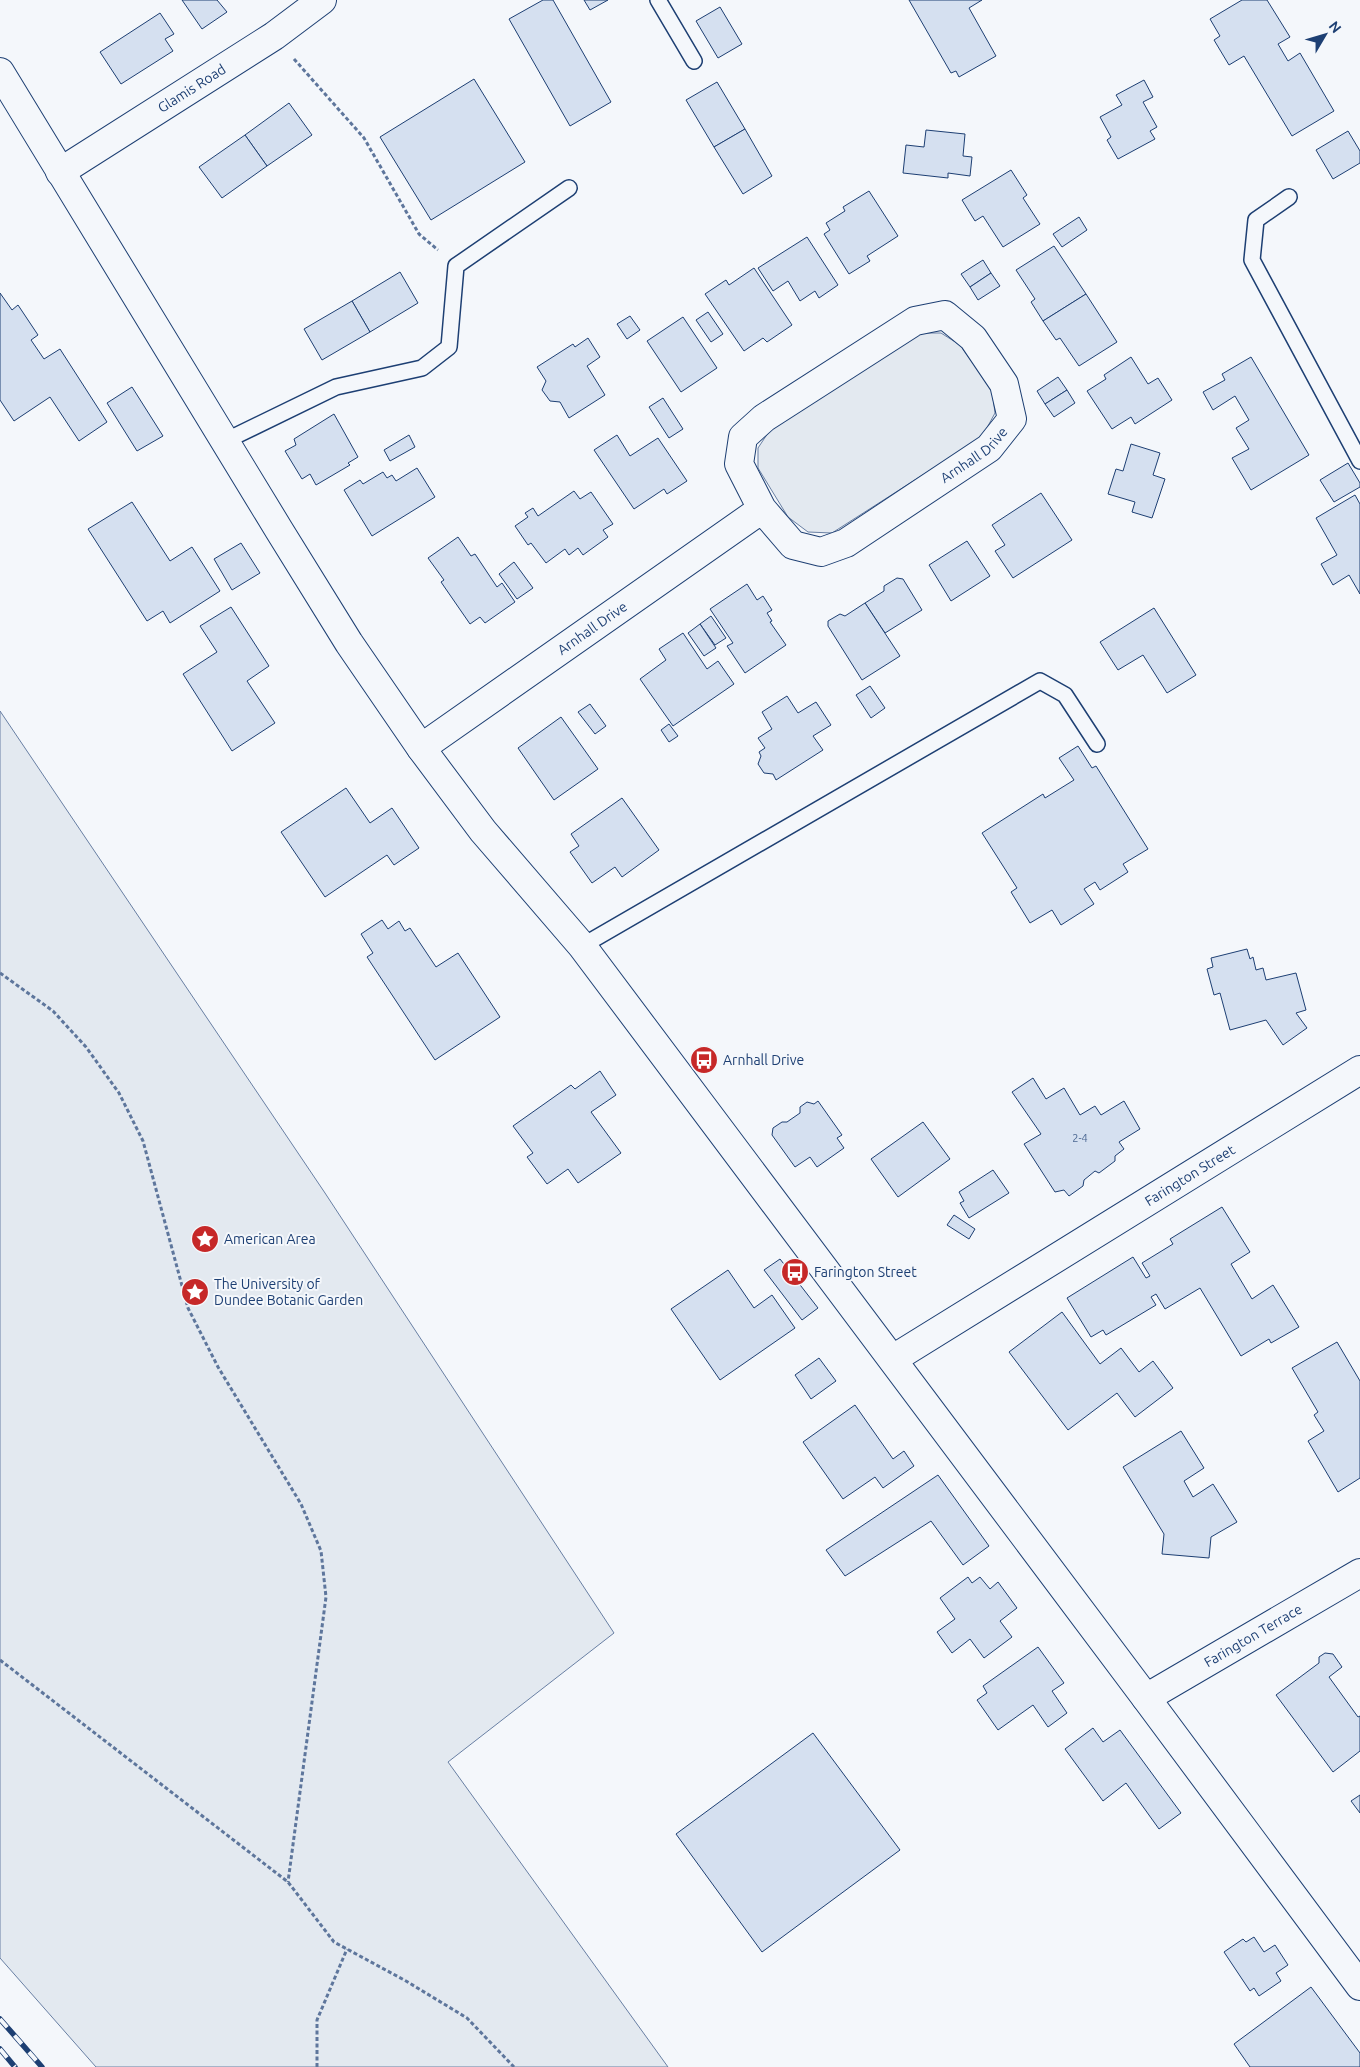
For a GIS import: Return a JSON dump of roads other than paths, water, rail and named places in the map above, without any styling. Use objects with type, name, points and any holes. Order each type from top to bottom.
[{"type":"street","name":"Glamis Road","points":[[60,172],[274,36],[322,0]]},
{"type":"street","points":[[0,72],[349,643],[421,748],[483,831],[582,946],[893,1359],[1360,1986]]},
{"type":"street","name":"Arnhall Drive","points":[[946,315],[973,338],[1004,384],[1012,419],[989,448],[846,543],[821,552],[793,545],[762,509],[739,464],[743,437],[764,418],[915,321],[946,315]]},
{"type":"street","name":"Arnhall Drive","points":[[421,748],[762,509]]},
{"type":"street","name":"Farington Street","points":[[893,1359],[1360,1070]]},
{"type":"street","name":"Farington Terrace","points":[[1146,1698],[1360,1573]]},
{"type":"lane","points":[[658,0],[694,61]]},
{"type":"lane","points":[[225,441],[336,387],[422,368],[449,347],[456,266],[570,188]]},
{"type":"lane","points":[[1289,196],[1256,220],[1252,260],[1360,461]]},
{"type":"lane","points":[[582,946],[1040,680],[1065,695],[1097,744]]},
{"type":"railway","points":[[0,2019],[42,2067]]},
{"type":"railway","points":[[0,2049],[15,2067]]},
{"type":"place","name":"Arnhall Drive","points":[[704,1060]]},
{"type":"place","name":"American Area","points":[[205,1239]]},
{"type":"place","name":"Farington Street","points":[[795,1272]]},
{"type":"place","name":"The University of Dundee Botanic Garden","points":[[195,1292]]}]
